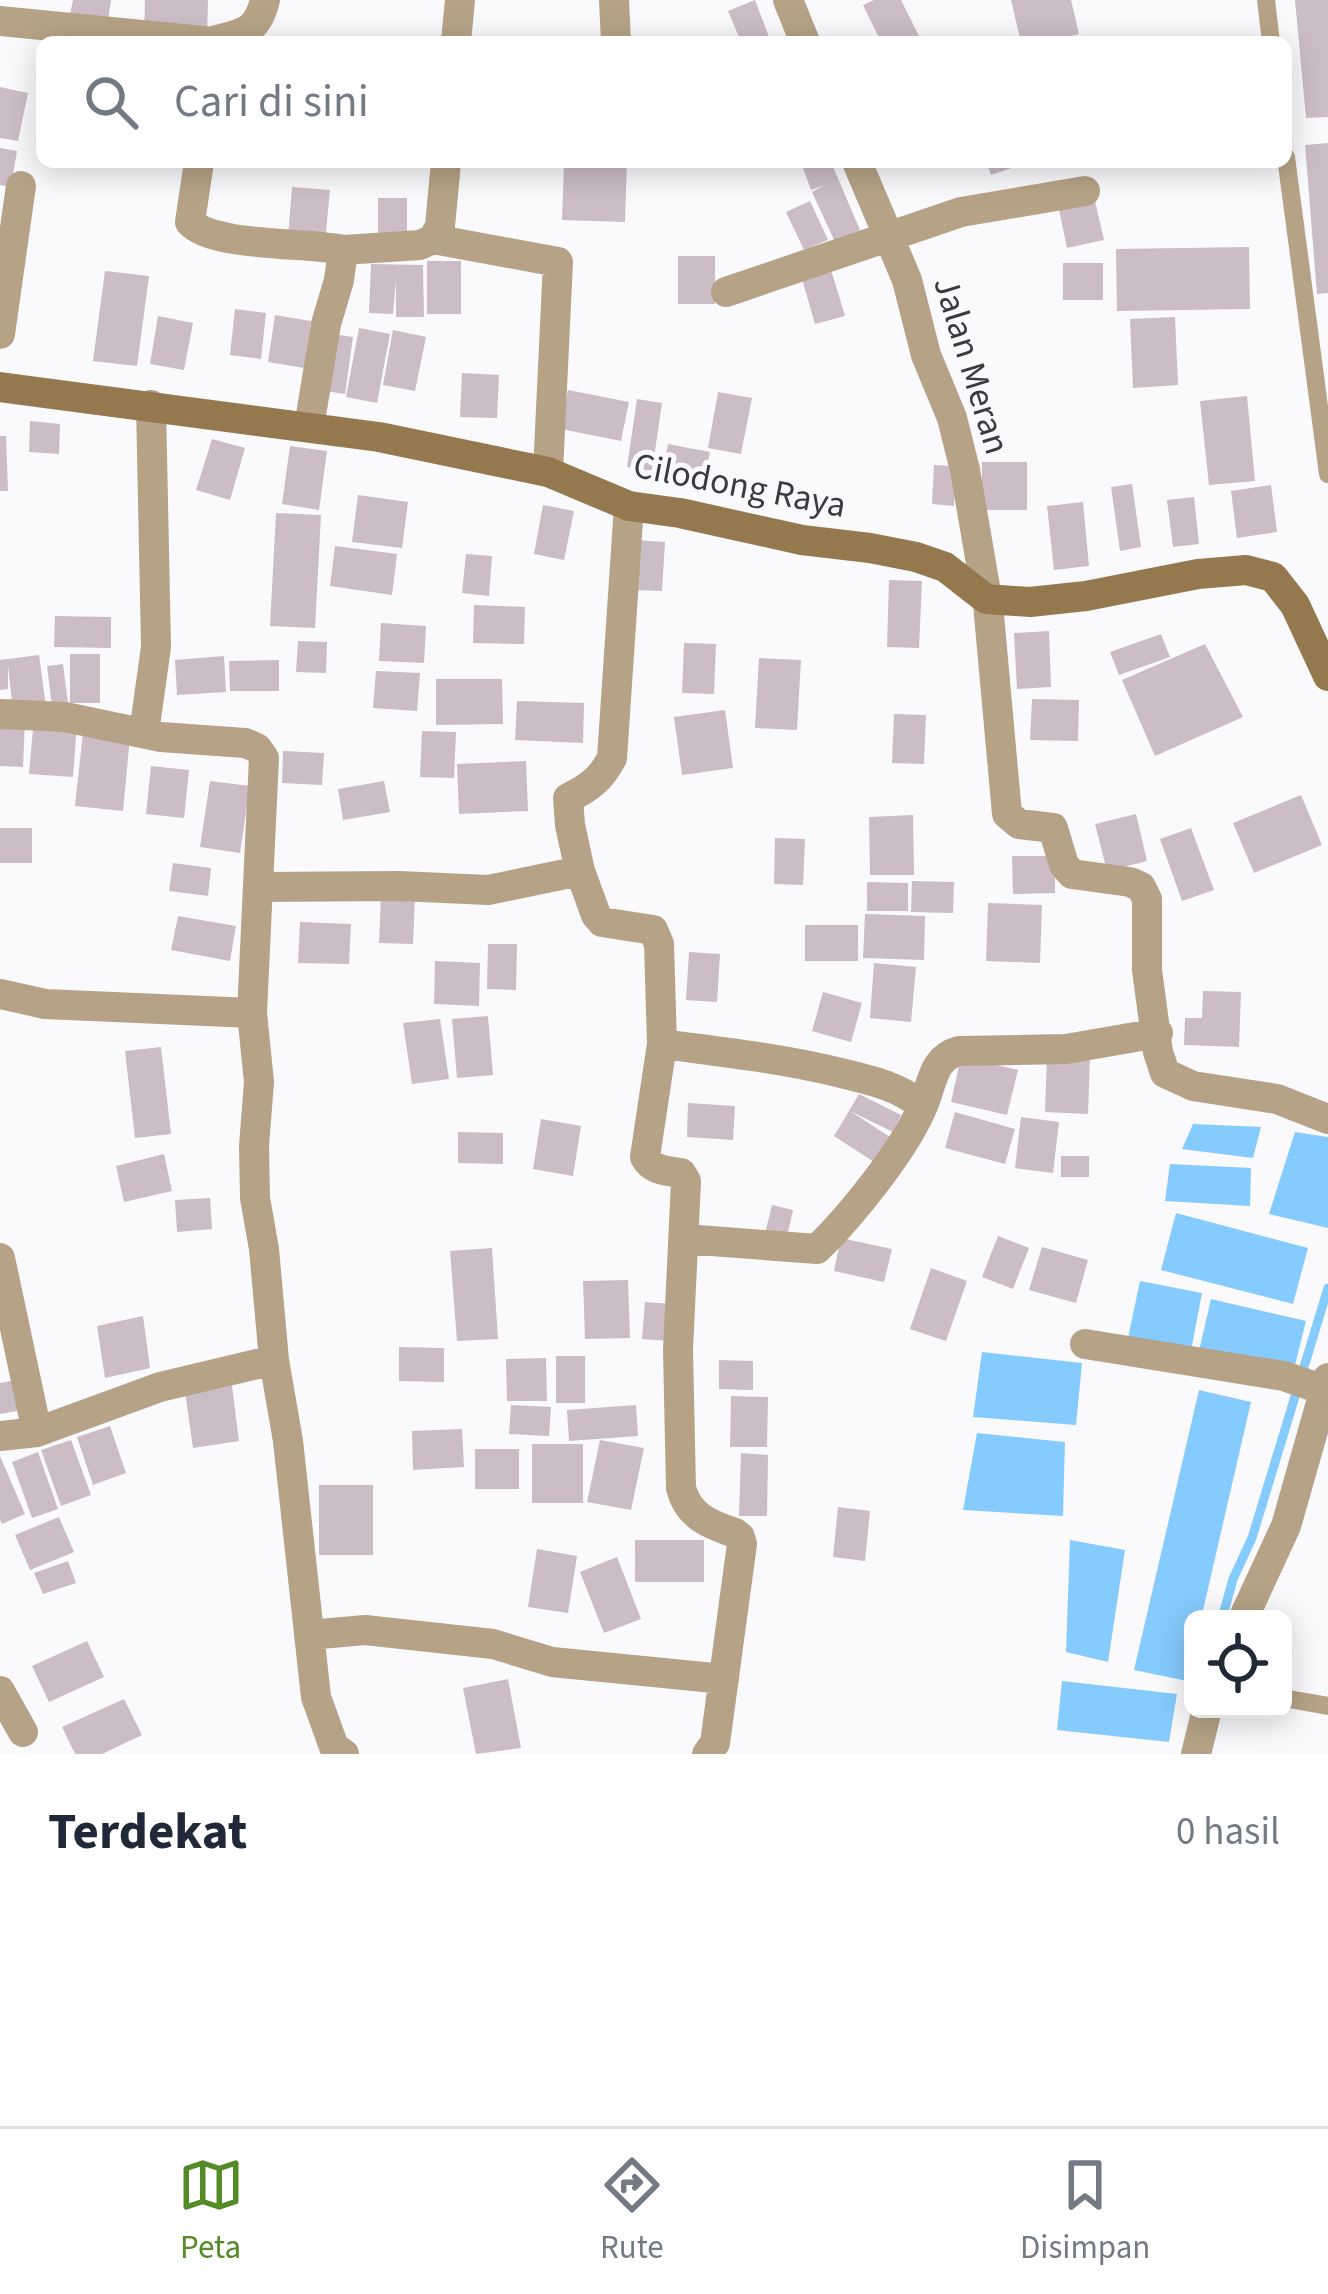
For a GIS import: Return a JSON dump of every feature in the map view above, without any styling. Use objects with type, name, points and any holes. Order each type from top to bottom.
[{"type":"street","points":[[234,36],[245,33],[261,18],[265,0]]},
{"type":"street","points":[[457,36],[460,0]]},
{"type":"street","points":[[614,0],[616,36]]},
{"type":"street","points":[[788,0],[803,36]]},
{"type":"street","points":[[0,21],[151,36]]},
{"type":"street","points":[[199,168],[190,222],[196,230],[235,239],[343,250],[420,245],[433,238],[440,226],[445,168]]},
{"type":"street","name":"Jalan Meran","points":[[860,168],[907,280],[926,355],[952,418],[965,470],[986,599],[1007,814],[1019,824],[1053,828],[1064,865],[1072,874],[1141,887],[1148,898],[1148,970],[1158,1033]]},
{"type":"street","points":[[0,334],[20,186]]},
{"type":"street","points":[[726,292],[961,212],[1084,191]]},
{"type":"street","points":[[433,238],[558,262],[548,472]]},
{"type":"street","points":[[308,427],[343,250]]},
{"type":"street","name":"Cilodong Raya","points":[[0,387],[379,437],[548,472],[629,506],[916,557],[945,567],[986,599]]},
{"type":"street","points":[[144,733],[156,647],[151,405]]},
{"type":"street","points":[[629,506],[612,758],[590,788],[568,798],[580,871],[596,915],[602,922],[653,930],[659,944],[662,1044],[645,1157],[659,1169],[681,1172],[686,1181],[678,1350],[681,1488],[698,1518],[735,1533],[742,1544],[715,1743],[707,1754]]},
{"type":"street","points":[[986,599],[1030,602],[1086,596],[1198,574],[1246,570],[1273,578],[1295,605],[1328,676]]},
{"type":"street","points":[[0,714],[64,717],[175,739],[245,743],[264,758],[252,1013],[259,1082],[255,1198],[316,1697],[334,1747],[344,1754]]},
{"type":"street","points":[[258,887],[488,890],[580,871]]},
{"type":"street","points":[[0,994],[45,1004],[252,1013]]},
{"type":"street","points":[[685,1239],[817,1249],[904,1140],[941,1059],[959,1051],[1066,1049],[1158,1033],[1165,1073],[1193,1086],[1277,1099],[1328,1119]]},
{"type":"street","points":[[662,1044],[784,1059],[894,1087],[923,1106]]},
{"type":"street","points":[[0,1258],[37,1432]]},
{"type":"street","points":[[1084,1344],[1314,1383],[1286,1526],[1247,1610]]},
{"type":"street","points":[[0,1436],[37,1432],[160,1387],[274,1360]]},
{"type":"street","points":[[308,1635],[365,1630],[493,1644],[551,1662],[724,1679]]},
{"type":"street","points":[[0,1691],[23,1732]]},
{"type":"street","points":[[1196,1754],[1205,1718]]},
{"type":"lane","points":[[1266,0],[1270,36]]},
{"type":"lane","points":[[1288,168],[1319,351],[1328,474]]},
{"type":"lane","points":[[1292,1700],[1328,1706]]},
{"type":"water","points":[[1193,1124],[1261,1127],[1253,1158],[1182,1149]]},
{"type":"water","points":[[1295,1132],[1328,1137],[1328,1228],[1269,1214]]},
{"type":"water","points":[[1170,1164],[1251,1168],[1250,1206],[1165,1201]]},
{"type":"water","points":[[1176,1213],[1308,1248],[1293,1304],[1161,1270]]},
{"type":"water","points":[[1140,1281],[1202,1293],[1191,1351],[1128,1338]]},
{"type":"water","points":[[1211,1299],[1306,1321],[1293,1373],[1199,1351]]},
{"type":"water","points":[[982,1352],[1082,1363],[1076,1425],[973,1417]]},
{"type":"water","points":[[1199,1390],[1251,1402],[1203,1610],[1184,1610],[1184,1680],[1134,1670]]},
{"type":"water","points":[[977,1433],[1065,1442],[1063,1516],[963,1510]]},
{"type":"water","points":[[1070,1540],[1125,1550],[1108,1662],[1066,1652]]},
{"type":"water","points":[[1062,1681],[1177,1694],[1169,1742],[1057,1730]]},
{"type":"building","points":[[73,0],[111,0],[108,21],[70,15]]},
{"type":"building","points":[[145,0],[208,0],[207,36],[144,35]]},
{"type":"building","points":[[755,0],[769,36],[738,36],[728,11]]},
{"type":"building","points":[[901,0],[919,36],[878,36],[863,5]]},
{"type":"building","points":[[1011,0],[1071,0],[1079,34],[1020,36]]},
{"type":"building","points":[[1295,0],[1328,0],[1328,117],[1306,118]]},
{"type":"building","points":[[0,87],[28,93],[18,141],[0,138]]},
{"type":"building","points":[[1328,143],[1328,293],[1317,294],[1305,145]]},
{"type":"building","points":[[0,148],[17,151],[11,187],[0,185]]},
{"type":"building","points":[[564,168],[627,168],[625,222],[562,220]]},
{"type":"building","points":[[803,168],[834,168],[860,230],[835,242],[812,192],[825,185],[811,190]]},
{"type":"building","points":[[292,187],[330,190],[325,241],[288,237]]},
{"type":"building","points":[[1094,197],[1104,240],[1067,248],[1058,205]]},
{"type":"building","points":[[378,198],[407,198],[407,241],[378,241]]},
{"type":"building","points":[[810,201],[828,240],[804,250],[786,212]]},
{"type":"building","points":[[1249,247],[1250,309],[1117,311],[1116,249]]},
{"type":"building","points":[[678,256],[715,256],[715,304],[678,304]]},
{"type":"building","points":[[427,261],[461,261],[461,314],[427,314]]},
{"type":"building","points":[[829,263],[845,316],[815,324],[800,272]]},
{"type":"building","points":[[1063,263],[1103,263],[1103,300],[1063,300]]},
{"type":"building","points":[[371,264],[423,265],[424,317],[396,317],[396,280],[393,314],[369,313]]},
{"type":"building","points":[[105,271],[149,276],[137,366],[93,361]]},
{"type":"building","points":[[235,309],[266,313],[261,359],[230,355]]},
{"type":"building","points":[[275,315],[311,321],[304,368],[268,362]]},
{"type":"building","points":[[158,316],[193,323],[184,370],[150,364]]},
{"type":"building","points":[[1175,317],[1178,385],[1133,388],[1130,319]]},
{"type":"building","points":[[359,328],[390,334],[377,403],[346,397]]},
{"type":"building","points":[[393,330],[426,337],[415,391],[383,385]]},
{"type":"building","points":[[327,333],[353,337],[345,394],[319,390]]},
{"type":"building","points":[[462,373],[499,375],[497,418],[460,417]]},
{"type":"building","points":[[568,390],[629,402],[621,441],[561,429]]},
{"type":"building","points":[[718,392],[752,398],[741,454],[708,448]]},
{"type":"building","points":[[1247,396],[1255,481],[1209,485],[1200,401]]},
{"type":"building","points":[[637,399],[662,403],[652,471],[627,467]]},
{"type":"building","points":[[30,421],[60,424],[59,454],[29,452]]},
{"type":"building","points":[[0,436],[6,436],[8,491],[0,491]]},
{"type":"building","points":[[212,439],[245,448],[230,500],[196,490]]},
{"type":"building","points":[[668,444],[710,452],[704,479],[663,470]]},
{"type":"building","points":[[290,446],[327,451],[319,510],[282,504]]},
{"type":"building","points":[[982,462],[1027,462],[1027,510],[982,510]]},
{"type":"building","points":[[934,465],[956,466],[954,506],[932,504]]},
{"type":"building","points":[[1132,484],[1141,547],[1120,551],[1111,487]]},
{"type":"building","points":[[1271,485],[1277,532],[1237,538],[1231,491]]},
{"type":"building","points":[[358,495],[408,502],[402,548],[352,542]]},
{"type":"building","points":[[1194,497],[1199,544],[1173,547],[1167,500]]},
{"type":"building","points":[[1083,502],[1089,566],[1054,570],[1047,506]]},
{"type":"building","points":[[543,505],[574,511],[564,560],[534,554]]},
{"type":"building","points":[[276,513],[321,515],[315,628],[270,626]]},
{"type":"building","points":[[636,540],[665,542],[662,591],[633,590]]},
{"type":"building","points":[[335,546],[397,554],[392,595],[330,586]]},
{"type":"building","points":[[466,554],[492,556],[489,596],[462,593]]},
{"type":"building","points":[[889,580],[922,581],[919,648],[887,647]]},
{"type":"building","points":[[474,605],[525,607],[524,644],[473,643]]},
{"type":"building","points":[[55,616],[111,617],[111,648],[54,647]]},
{"type":"building","points":[[381,623],[426,626],[424,663],[379,661]]},
{"type":"building","points":[[1049,631],[1051,687],[1017,689],[1014,633]]},
{"type":"building","points":[[1161,634],[1170,657],[1119,675],[1110,652]]},
{"type":"building","points":[[298,641],[327,642],[326,673],[296,672]]},
{"type":"building","points":[[684,643],[716,644],[714,694],[682,693]]},
{"type":"building","points":[[1205,644],[1243,717],[1155,756],[1122,680]]},
{"type":"building","points":[[70,654],[100,654],[100,703],[70,703]]},
{"type":"building","points":[[39,655],[46,707],[13,711],[8,665],[8,689],[0,690],[0,660]]},
{"type":"building","points":[[224,656],[226,692],[177,695],[175,660]]},
{"type":"building","points":[[759,658],[801,660],[797,730],[755,728]]},
{"type":"building","points":[[279,660],[279,691],[230,691],[229,661]]},
{"type":"building","points":[[63,664],[68,704],[52,706],[47,666]]},
{"type":"building","points":[[376,671],[420,673],[417,711],[373,708]]},
{"type":"building","points":[[436,679],[502,679],[503,724],[436,725]]},
{"type":"building","points":[[1032,699],[1079,700],[1078,741],[1030,740]]},
{"type":"building","points":[[517,701],[584,703],[583,743],[515,740]]},
{"type":"building","points":[[725,710],[733,768],[682,775],[674,717]]},
{"type":"building","points":[[894,714],[926,715],[924,764],[892,763]]},
{"type":"building","points":[[34,718],[77,722],[73,777],[29,774]]},
{"type":"building","points":[[0,719],[25,721],[23,767],[0,766]]},
{"type":"building","points":[[422,731],[456,732],[454,778],[420,777]]},
{"type":"building","points":[[83,732],[130,737],[123,811],[75,806]]},
{"type":"building","points":[[283,751],[324,753],[322,785],[282,783]]},
{"type":"building","points":[[526,761],[528,811],[459,814],[457,764]]},
{"type":"building","points":[[151,766],[189,770],[184,818],[146,814]]},
{"type":"building","points":[[210,781],[250,786],[240,853],[200,847]]},
{"type":"building","points":[[384,781],[390,812],[343,820],[338,789]]},
{"type":"building","points":[[1301,795],[1322,845],[1254,873],[1233,823]]},
{"type":"building","points":[[1136,814],[1147,861],[1107,871],[1095,824]]},
{"type":"building","points":[[913,815],[914,875],[870,875],[869,817]]},
{"type":"building","points":[[0,828],[32,828],[32,863],[0,863]]},
{"type":"building","points":[[1191,828],[1214,890],[1182,901],[1160,839]]},
{"type":"building","points":[[775,838],[805,839],[803,885],[774,884]]},
{"type":"building","points":[[1012,856],[1055,856],[1055,893],[1013,894]]},
{"type":"building","points":[[173,863],[211,868],[208,896],[169,891]]},
{"type":"building","points":[[912,881],[954,882],[953,913],[911,912]]},
{"type":"building","points":[[867,882],[908,883],[908,911],[867,911]]},
{"type":"building","points":[[381,896],[415,897],[413,944],[379,943]]},
{"type":"building","points":[[988,903],[1042,905],[1040,963],[986,961]]},
{"type":"building","points":[[865,914],[925,916],[924,960],[863,958]]},
{"type":"building","points":[[178,916],[236,926],[230,961],[171,950]]},
{"type":"building","points":[[300,922],[351,924],[349,964],[298,963]]},
{"type":"building","points":[[805,925],[858,925],[858,961],[805,961]]},
{"type":"building","points":[[488,944],[517,944],[516,990],[487,989]]},
{"type":"building","points":[[689,952],[720,954],[717,1002],[686,1000]]},
{"type":"building","points":[[435,961],[480,963],[479,1006],[434,1004]]},
{"type":"building","points":[[874,963],[916,967],[911,1022],[870,1018]]},
{"type":"building","points":[[1203,991],[1241,992],[1239,1047],[1184,1045],[1185,1018],[1202,1018]]},
{"type":"building","points":[[823,992],[862,1003],[851,1042],[812,1031]]},
{"type":"building","points":[[488,1016],[493,1075],[457,1078],[452,1019]]},
{"type":"building","points":[[440,1019],[449,1079],[412,1084],[403,1023]]},
{"type":"building","points":[[161,1047],[171,1134],[135,1138],[125,1051]]},
{"type":"building","points":[[1047,1055],[1090,1056],[1088,1114],[1045,1112]]},
{"type":"building","points":[[961,1057],[1018,1070],[1007,1115],[951,1102]]},
{"type":"building","points":[[859,1094],[901,1115],[893,1132],[850,1111],[890,1137],[874,1162],[834,1136]]},
{"type":"building","points":[[688,1103],[735,1106],[733,1140],[687,1137]]},
{"type":"building","points":[[955,1112],[1015,1129],[1005,1164],[945,1148]]},
{"type":"building","points":[[1021,1117],[1059,1122],[1053,1173],[1015,1168]]},
{"type":"building","points":[[541,1119],[581,1126],[573,1176],[533,1169]]},
{"type":"building","points":[[458,1132],[503,1133],[503,1164],[458,1163]]},
{"type":"building","points":[[164,1154],[172,1191],[124,1202],[116,1166]]},
{"type":"building","points":[[1061,1156],[1089,1156],[1089,1177],[1061,1177]]},
{"type":"building","points":[[210,1198],[212,1229],[177,1232],[175,1200]]},
{"type":"building","points":[[772,1205],[793,1210],[785,1246],[763,1241]]},
{"type":"building","points":[[998,1236],[1029,1248],[1013,1289],[982,1277]]},
{"type":"building","points":[[841,1238],[892,1249],[884,1282],[834,1271]]},
{"type":"building","points":[[1042,1247],[1088,1260],[1076,1303],[1029,1290]]},
{"type":"building","points":[[492,1248],[498,1339],[457,1341],[450,1251]]},
{"type":"building","points":[[931,1268],[967,1281],[946,1341],[910,1329]]},
{"type":"building","points":[[628,1280],[630,1338],[585,1339],[583,1281]]},
{"type":"building","points":[[645,1302],[672,1304],[669,1341],[642,1339]]},
{"type":"building","points":[[143,1316],[150,1368],[105,1378],[97,1326]]},
{"type":"building","points":[[399,1347],[444,1348],[444,1382],[399,1381]]},
{"type":"building","points":[[556,1356],[585,1356],[585,1403],[556,1403]]},
{"type":"building","points":[[546,1358],[547,1401],[507,1401],[506,1359]]},
{"type":"building","points":[[719,1360],[753,1361],[753,1390],[719,1389]]},
{"type":"building","points":[[231,1378],[239,1441],[193,1448],[184,1385]]},
{"type":"building","points":[[16,1380],[22,1410],[0,1414],[0,1383]]},
{"type":"building","points":[[731,1396],[768,1397],[767,1447],[730,1447]]},
{"type":"building","points":[[511,1405],[551,1407],[549,1436],[509,1434]]},
{"type":"building","points":[[636,1405],[638,1436],[569,1441],[567,1410]]},
{"type":"building","points":[[110,1426],[126,1473],[93,1485],[77,1437]]},
{"type":"building","points":[[462,1429],[464,1467],[413,1470],[412,1431]]},
{"type":"building","points":[[71,1440],[91,1495],[61,1506],[41,1450]]},
{"type":"building","points":[[600,1440],[644,1448],[631,1510],[587,1502]]},
{"type":"building","points":[[532,1444],[583,1444],[583,1503],[532,1503]]},
{"type":"building","points":[[475,1449],[519,1449],[519,1489],[475,1489]]},
{"type":"building","points":[[38,1452],[58,1509],[32,1518],[12,1462]]},
{"type":"building","points":[[741,1453],[768,1455],[767,1516],[739,1516]]},
{"type":"building","points":[[0,1456],[25,1514],[2,1524],[0,1520]]},
{"type":"building","points":[[319,1485],[373,1485],[373,1555],[319,1555]]},
{"type":"building","points":[[838,1507],[870,1511],[865,1561],[833,1557]]},
{"type":"building","points":[[59,1517],[74,1552],[30,1570],[15,1535]]},
{"type":"building","points":[[635,1540],[704,1540],[704,1582],[635,1582]]},
{"type":"building","points":[[537,1549],[577,1556],[568,1613],[528,1607]]},
{"type":"building","points":[[617,1557],[641,1619],[604,1633],[580,1572]]},
{"type":"building","points":[[68,1561],[76,1583],[43,1594],[34,1573]]},
{"type":"building","points":[[87,1641],[104,1677],[49,1702],[32,1666]]},
{"type":"building","points":[[508,1679],[521,1748],[476,1754],[463,1688]]},
{"type":"building","points":[[124,1699],[142,1735],[102,1754],[75,1754],[62,1727]]},
{"type":"waterway","points":[[1224,1610],[1252,1538],[1328,1288]]}]
